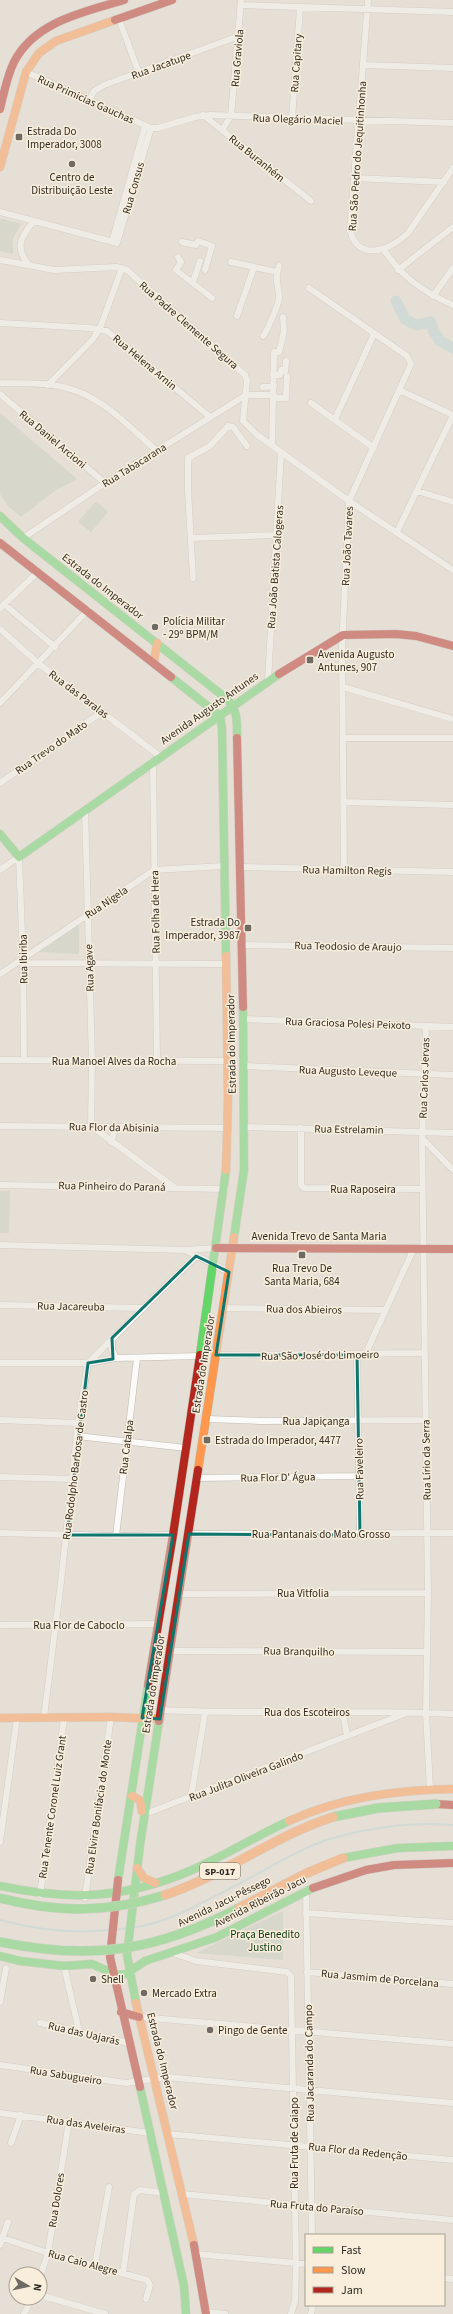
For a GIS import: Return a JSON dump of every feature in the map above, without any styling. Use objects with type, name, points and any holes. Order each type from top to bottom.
[{"type":"main road","points":[[0,109],[4,83],[27,41],[38,32],[49,26],[124,0]]},
{"type":"main road","points":[[0,167],[26,72],[31,62],[46,46],[172,0]]},
{"type":"main road","name":"Estrada do Imperador","points":[[0,516],[23,538],[157,643],[234,706],[238,726],[244,1066],[244,1170],[145,1814],[134,1890],[127,1955],[139,2017],[196,2254],[206,2313]]},
{"type":"main road","points":[[0,543],[88,610],[220,716]]},
{"type":"main road","points":[[342,635],[396,634],[416,636],[453,646]]},
{"type":"main road","name":"Avenida Augusto Antunes","points":[[19,857],[268,681],[342,635]]},
{"type":"main road","points":[[154,662],[157,643]]},
{"type":"main road","name":"Estrada do Imperador","points":[[186,2314],[184,2286],[150,2133],[135,2081],[110,1957],[116,1894],[132,1796],[142,1718],[159,1624],[225,1189],[228,1128],[228,1061],[224,866],[224,744],[220,716]]},
{"type":"main road","points":[[0,834],[19,857]]},
{"type":"main road","points":[[216,1248],[230,1267]]},
{"type":"main road","name":"Avenida Trevo de Santa Maria","points":[[216,1248],[453,1249]]},
{"type":"main road","points":[[0,1718],[64,1719],[111,1716],[142,1718],[161,1715]]},
{"type":"main road","points":[[0,1886],[40,1895],[85,1898],[116,1894],[155,1883],[219,1858],[304,1814],[333,1804],[361,1798],[430,1789],[453,1789]]},
{"type":"main road","points":[[132,1796],[140,1800],[142,1808],[135,1854],[137,1868],[144,1878],[155,1883]]},
{"type":"main road","name":"SP-017","points":[[0,1898],[22,1904],[72,1910],[128,1906],[178,1891],[293,1833],[322,1821],[352,1812],[381,1806],[436,1804],[453,1805]]},
{"type":"main road","name":"Avenida Jacu-Pêssego","points":[[0,1942],[37,1950],[84,1953],[107,1952],[155,1942],[203,1926],[303,1875],[343,1858],[368,1851],[396,1847],[453,1846]]},
{"type":"main road","name":"Avenida Ribeirão Jacu","points":[[130,1972],[145,1961],[173,1953],[217,1937],[306,1890],[373,1868],[394,1865],[453,1863]]},
{"type":"main road","points":[[0,1956],[20,1961],[64,1966],[92,1964],[113,1973],[122,1975],[130,1972]]},
{"type":"main road","points":[[121,2012],[139,2017]]},
{"type":"street","name":"Rua São Pedro do Jequitinhonha","points":[[368,0],[350,230],[352,238],[359,246],[366,249],[384,250]]},
{"type":"street","points":[[241,2],[300,8],[453,12]]},
{"type":"street","name":"Rua Graviola","points":[[231,116],[241,2]]},
{"type":"street","name":"Rua Capitary","points":[[292,119],[300,8]]},
{"type":"street","points":[[119,19],[139,73]]},
{"type":"street","name":"Rua Jacatupe","points":[[89,100],[94,91],[239,36]]},
{"type":"street","points":[[363,65],[453,68]]},
{"type":"street","name":"Rua Primicias Gauchas","points":[[26,72],[148,127]]},
{"type":"street","name":"Rua Olegário Maciel","points":[[148,127],[168,126],[203,115],[453,123]]},
{"type":"street","name":"Rua Buranhém","points":[[203,115],[311,201]]},
{"type":"street","points":[[222,130],[231,116]]},
{"type":"street","name":"Rua Consus","points":[[0,212],[114,243],[148,127]]},
{"type":"street","points":[[453,168],[408,233],[384,250],[398,270],[419,288],[453,305]]},
{"type":"street","points":[[354,178],[444,182]]},
{"type":"street","points":[[29,265],[20,253],[19,244],[21,238],[34,221]]},
{"type":"street","points":[[398,270],[453,227]]},
{"type":"street","points":[[182,242],[196,245],[198,241],[212,246],[205,270]]},
{"type":"street","points":[[178,257],[181,262],[176,270],[212,298]]},
{"type":"street","points":[[0,260],[54,270],[122,268],[100,328],[93,339],[48,385]]},
{"type":"street","points":[[193,282],[200,261]]},
{"type":"street","points":[[231,262],[254,267],[278,269],[275,279],[280,299],[268,330],[263,336]]},
{"type":"street","points":[[237,316],[254,267]]},
{"type":"street","name":"Rua Padre Clemente Segura","points":[[122,268],[245,374],[247,381],[244,421],[256,434],[349,501],[453,570]]},
{"type":"street","points":[[434,296],[453,268]]},
{"type":"street","name":"Rua João Tavares","points":[[308,288],[410,361],[409,370],[349,501],[342,635],[344,870]]},
{"type":"street","points":[[272,446],[274,352],[279,352],[282,342],[283,317]]},
{"type":"street","name":"Rua Helena Arnin","points":[[0,322],[100,328],[112,334],[210,417]]},
{"type":"street","points":[[335,419],[374,334]]},
{"type":"street","points":[[273,375],[280,376],[281,370],[285,371],[286,361]]},
{"type":"street","points":[[246,395],[286,398],[287,376]]},
{"type":"street","points":[[0,383],[48,385],[67,388],[93,398],[157,451]]},
{"type":"street","points":[[263,387],[274,386]]},
{"type":"street","points":[[397,532],[453,415],[399,390]]},
{"type":"street","name":"Rua Daniel Arcioni","points":[[0,394],[105,483]]},
{"type":"street","name":"Rua Tabacarana","points":[[23,538],[105,483],[246,395]]},
{"type":"street","points":[[311,403],[374,448]]},
{"type":"street","points":[[193,578],[188,458],[205,450],[228,426],[233,428],[247,446]]},
{"type":"street","name":"Rua João Batista Calogeras","points":[[268,681],[277,535],[280,452]]},
{"type":"street","points":[[417,492],[453,502]]},
{"type":"street","points":[[191,538],[277,535]]},
{"type":"street","points":[[38,572],[2,606],[54,647]]},
{"type":"street","points":[[0,703],[39,664],[88,610]]},
{"type":"street","name":"Rua das Paralas","points":[[0,629],[39,664],[161,757]]},
{"type":"street","points":[[343,687],[453,719]]},
{"type":"street","name":"Rua Trevo do Mato","points":[[0,783],[102,712]]},
{"type":"street","points":[[343,738],[453,738]]},
{"type":"street","name":"Rua Folha de Hera","points":[[153,763],[156,1061]]},
{"type":"street","points":[[343,802],[453,805]]},
{"type":"street","name":"Rua Agave","points":[[85,810],[88,964],[92,1060],[91,1126]]},
{"type":"street","name":"Avenida Augusto Antunes","points":[[0,870],[19,857]]},
{"type":"street","name":"Rua Ibiriba","points":[[19,857],[23,961],[24,1060]]},
{"type":"street","points":[[154,870],[224,866]]},
{"type":"street","name":"Rua Hamilton Regis","points":[[241,868],[453,872]]},
{"type":"street","name":"Rua Nigela","points":[[0,974],[23,961],[154,870]]},
{"type":"street","name":"Rua Teodosio de Araujo","points":[[242,945],[453,948]]},
{"type":"street","points":[[23,961],[88,964],[226,964]]},
{"type":"street","name":"Rua Graciosa Polesi Peixoto","points":[[243,1019],[453,1027]]},
{"type":"street","name":"Rua Carlos Jervas","points":[[422,1134],[426,1026]]},
{"type":"street","name":"Rua Manoel Alves da Rocha","points":[[0,1060],[228,1061]]},
{"type":"street","name":"Rua Augusto Leveque","points":[[244,1066],[453,1074]]},
{"type":"street","name":"Rua Flor da Abisinia","points":[[0,1126],[228,1128]]},
{"type":"street","points":[[91,1126],[174,1187]]},
{"type":"street","points":[[111,1142],[116,1126]]},
{"type":"street","name":"Rua Estrelamin","points":[[244,1127],[301,1128],[422,1134],[453,1133]]},
{"type":"street","name":"Rua Raposeira","points":[[301,1128],[301,1185],[304,1188],[422,1189]]},
{"type":"street","points":[[422,1134],[453,1170]]},
{"type":"street","name":"Rua Lírio da Serra","points":[[422,1134],[422,1189],[419,1248],[424,1353],[428,1593],[426,1713],[430,1789]]},
{"type":"street","name":"Rua Pinheiro do Paraná","points":[[0,1185],[225,1189]]},
{"type":"street","name":"Avenida Trevo de Santa Maria","points":[[0,1245],[184,1250],[216,1248]]},
{"type":"street","points":[[364,1354],[385,1310],[419,1248]]},
{"type":"street","name":"Avenida Trevo de Santa Maria","points":[[184,1250],[213,1266],[230,1267]]},
{"type":"street","points":[[88,1363],[196,1256]]},
{"type":"street","name":"Rua Jacareuba","points":[[0,1305],[142,1308]]},
{"type":"street","name":"Rua dos Abieiros","points":[[223,1308],[385,1310]]},
{"type":"street","points":[[112,1338],[112,1350],[116,1358]]},
{"type":"street","name":"Rua São José do Limoeiro","points":[[216,1355],[357,1355],[424,1353]]},
{"type":"street","name":"Rua Faveleiro","points":[[357,1355],[360,1535]]},
{"type":"street","points":[[0,1363],[88,1363],[116,1358],[200,1356]]},
{"type":"street","name":"Rua Catalpa","points":[[116,1536],[137,1358]]},
{"type":"street","name":"Rua Rodolpho Barbosa de Castro","points":[[44,1718],[67,1535],[78,1423],[88,1363]]},
{"type":"street","name":"Rua Japiçanga","points":[[206,1419],[260,1421],[425,1420]]},
{"type":"street","points":[[0,1420],[78,1423]]},
{"type":"street","points":[[77,1436],[186,1448]]},
{"type":"street","name":"Rua Flor D' Água","points":[[197,1478],[359,1476]]},
{"type":"street","points":[[0,1477],[73,1479]]},
{"type":"street","points":[[0,1533],[116,1536],[173,1534]]},
{"type":"street","name":"Rua Pantanais do Mato Grosso","points":[[189,1534],[360,1535],[453,1533]]},
{"type":"street","name":"Rua Vitfolia","points":[[179,1594],[428,1593]]},
{"type":"street","name":"Rua Flor de Caboclo","points":[[0,1625],[159,1624]]},
{"type":"street","name":"Rua Branquilho","points":[[170,1651],[427,1652]]},
{"type":"street","points":[[339,1711],[344,1719],[347,1736]]},
{"type":"street","name":"Rua dos Escoteiros","points":[[161,1715],[339,1711],[453,1714]]},
{"type":"street","points":[[191,1797],[205,1713]]},
{"type":"street","name":"Rua Julita Oliveira Galindo","points":[[145,1814],[407,1713]]},
{"type":"street","name":"Rua Elvira Bonifacia do Monte","points":[[85,1898],[111,1716]]},
{"type":"street","points":[[0,1842],[17,1718]]},
{"type":"street","name":"Rua Tenente Coronel Luiz Grant","points":[[40,1895],[64,1719]]},
{"type":"street","name":"Rua Jacaranda do Campo","points":[[306,1890],[312,2234]]},
{"type":"street","points":[[306,1913],[453,1923]]},
{"type":"street","name":"Rua Fruta de Caiapo","points":[[173,1953],[196,1961],[289,1973],[291,1976],[296,2263],[295,2300],[291,2314]]},
{"type":"street","points":[[64,1966],[79,2031]]},
{"type":"street","points":[[0,2002],[2,1981],[6,1968]]},
{"type":"street","name":"Rua Jasmim de Porcelana","points":[[307,1972],[453,1984]]},
{"type":"street","points":[[139,2017],[453,2044]]},
{"type":"street","name":"Rua das Uajarás","points":[[40,2023],[128,2043]]},
{"type":"street","name":"Rua Sabugueiro","points":[[0,2065],[126,2083],[154,2077],[310,2089],[453,2103]]},
{"type":"street","name":"Rua das Aveleiras","points":[[0,2113],[150,2133]]},
{"type":"street","points":[[11,2143],[21,2115]]},
{"type":"street","name":"Rua Dolores","points":[[44,2266],[48,2253],[69,2121]]},
{"type":"street","name":"Rua Flor da Redenção","points":[[168,2134],[295,2144],[453,2160]]},
{"type":"street","points":[[95,2265],[108,2187]]},
{"type":"street","points":[[124,2273],[136,2192],[164,2193]]},
{"type":"street","name":"Rua Fruta do Paraíso","points":[[182,2194],[453,2220]]},
{"type":"street","points":[[0,2245],[1,2238],[8,2222]]},
{"type":"street","name":"Rua Caio Alegre","points":[[1,2238],[48,2253],[149,2281],[146,2299]]},
{"type":"street","points":[[196,2254],[305,2264]]},
{"type":"street","points":[[48,2298],[85,2311],[105,2314]]},
{"type":"street","points":[[206,2313],[224,2314]]},
{"type":"highlighted area","points":[[196,1256],[229,1272],[216,1355],[357,1355],[360,1535],[189,1534],[160,1719],[142,1718],[173,1535],[67,1535],[88,1363],[113,1359],[112,1338]]},
{"type":"green space","points":[[3,219],[21,224],[13,238],[13,254],[0,251],[0,220]]},
{"type":"green space","points":[[0,413],[77,479],[56,490],[21,517],[9,507],[0,494]]},
{"type":"green space","points":[[96,501],[108,512],[91,532],[78,522]]},
{"type":"green space","points":[[79,924],[79,954],[39,952]]},
{"type":"green space","points":[[0,1191],[10,1191],[9,1233],[0,1233]]},
{"type":"green space","name":"Praça Benedito Justino","points":[[283,1911],[283,1960],[196,1953]]},
{"type":"waterway","points":[[396,301],[405,319],[416,325],[431,322],[433,330],[440,341],[453,348]]},
{"type":"waterway","points":[[132,1928],[144,1926],[181,1913],[306,1848],[333,1838],[393,1826],[423,1824],[453,1825]]},
{"type":"waterway","points":[[0,1920],[41,1929],[81,1932],[109,1930]]},
{"type":"waterway","points":[[116,1930],[127,1928]]},
{"type":"traffic: fast","points":[[0,516],[23,538],[227,699],[231,703],[235,712],[237,722],[237,738]]},
{"type":"traffic: fast","points":[[0,834],[19,857],[279,674]]},
{"type":"traffic: fast","points":[[171,677],[220,716],[222,728],[226,956]]},
{"type":"traffic: fast","points":[[234,1237],[244,1170],[243,1007]]},
{"type":"traffic: fast","points":[[200,1355],[226,1170]]},
{"type":"traffic: fast","points":[[118,1880],[148,1685]]},
{"type":"traffic: fast","points":[[136,2003],[127,1955],[140,1845],[159,1721]]},
{"type":"traffic: fast","points":[[333,1817],[378,1808],[436,1804]]},
{"type":"traffic: fast","points":[[0,1886],[50,1894],[74,1895],[120,1892],[144,1887],[192,1870],[289,1821]]},
{"type":"traffic: fast","points":[[343,1858],[398,1848],[453,1846]]},
{"type":"traffic: fast","points":[[0,1956],[20,1961],[64,1966],[92,1964],[117,1975],[126,1974],[145,1961],[217,1937],[313,1888]]},
{"type":"traffic: fast","points":[[0,1898],[43,1906],[83,1909],[123,1905],[165,1895]]},
{"type":"traffic: fast","points":[[0,1942],[33,1948],[64,1951],[94,1951],[123,1948],[151,1943],[180,1934],[209,1923],[239,1908]]},
{"type":"traffic: fast","points":[[140,2087],[184,2286],[186,2314]]},
{"type":"traffic: slow","points":[[0,167],[26,72],[39,53],[56,41],[115,20]]},
{"type":"traffic: slow","points":[[154,662],[157,643]]},
{"type":"traffic: slow","points":[[226,956],[228,1098],[226,1170]]},
{"type":"traffic: slow","points":[[198,1470],[234,1237]]},
{"type":"traffic: slow","points":[[0,1718],[111,1717],[160,1719]]},
{"type":"traffic: slow","points":[[289,1821],[329,1806],[370,1796],[411,1791],[453,1789]]},
{"type":"traffic: slow","points":[[132,1796],[140,1800],[142,1811]]},
{"type":"traffic: slow","points":[[165,1895],[208,1877],[290,1834],[333,1817]]},
{"type":"traffic: slow","points":[[239,1908],[307,1873],[343,1858]]},
{"type":"traffic: slow","points":[[137,1868],[144,1878],[155,1883]]},
{"type":"traffic: slow","points":[[136,2003],[194,2245]]},
{"type":"traffic: jam","points":[[0,109],[14,62],[23,48],[35,37],[62,20],[124,0]]},
{"type":"traffic: jam","points":[[115,20],[172,0]]},
{"type":"traffic: jam","points":[[0,543],[171,677]]},
{"type":"traffic: jam","points":[[279,674],[343,635],[396,634],[416,636],[453,646]]},
{"type":"traffic: jam","points":[[237,738],[243,1007]]},
{"type":"traffic: jam","points":[[216,1248],[453,1249]]},
{"type":"traffic: jam","points":[[148,1685],[173,1535],[200,1355]]},
{"type":"traffic: jam","points":[[159,1721],[198,1470]]},
{"type":"traffic: jam","points":[[436,1804],[453,1805]]},
{"type":"traffic: jam","points":[[313,1888],[366,1870],[394,1865],[453,1863]]},
{"type":"traffic: jam","points":[[118,1880],[110,1957],[140,2087]]},
{"type":"traffic: jam","points":[[121,2012],[139,2017]]},
{"type":"traffic: jam","points":[[194,2245],[206,2314]]},
{"type":"place","name":"Estrada Do Imperador, 3008","points":[[19,137]]},
{"type":"place","name":"Centro de Distribuição Leste","points":[[72,164]]},
{"type":"place","name":"Polícia Militar - 29º BPM/M","points":[[155,627]]},
{"type":"place","name":"Avenida Augusto Antunes, 907","points":[[310,660]]},
{"type":"place","name":"Estrada Do Imperador, 3987","points":[[248,928]]},
{"type":"place","name":"Rua Trevo De Santa Maria, 684","points":[[302,1255]]},
{"type":"place","name":"Estrada do Imperador, 4477","points":[[207,1440]]},
{"type":"place","name":"Shell","points":[[93,1979]]},
{"type":"place","name":"Mercado Extra","points":[[144,1993]]},
{"type":"place","name":"Pingo de Gente","points":[[210,2030]]}]
